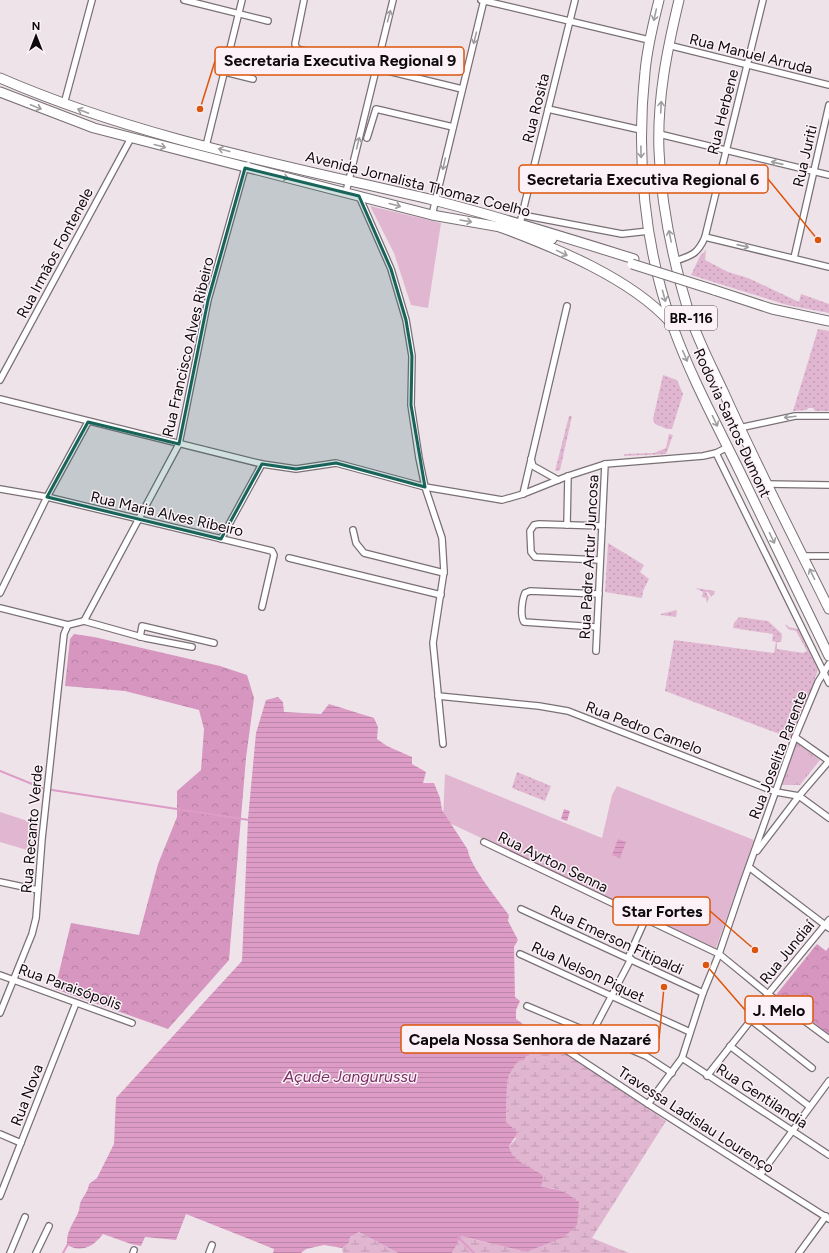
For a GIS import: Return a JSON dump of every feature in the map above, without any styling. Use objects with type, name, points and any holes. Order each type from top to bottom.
[{"type":"main road","name":"Rodovia Santos Dumont","points":[[659,0],[649,40],[645,72],[641,130],[642,170],[649,231],[672,325],[698,386],[829,656]]},
{"type":"main road","name":"Rodovia Santos Dumont","points":[[678,0],[668,45],[661,92],[659,134],[662,185],[674,261],[689,314],[739,428],[829,610]]},
{"type":"main road","name":"Avenida Jornalista Thomaz Coelho","points":[[0,78],[98,117],[254,158],[435,201],[521,219],[633,262]]},
{"type":"main road","name":"Avenida Jornalista Thomaz Coelho","points":[[0,92],[94,128],[144,142],[432,215],[500,227],[544,237],[633,262],[715,288],[779,311],[829,321]]},
{"type":"main road","points":[[94,128],[98,117]]},
{"type":"main road","points":[[144,142],[148,130]]},
{"type":"main road","points":[[500,227],[548,246],[632,289],[657,308],[672,325]]},
{"type":"main road","name":"Avenida Jornalista Thomaz Coelho","points":[[715,288],[797,310],[829,316]]},
{"type":"street","points":[[64,104],[92,0]]},
{"type":"street","points":[[184,0],[268,21]]},
{"type":"street","points":[[206,146],[242,0]]},
{"type":"street","points":[[304,0],[295,44],[297,49],[462,89]]},
{"type":"street","points":[[346,192],[393,0]]},
{"type":"street","points":[[432,215],[483,0],[649,40]]},
{"type":"street","name":"Rua Rosita","points":[[521,219],[575,0]]},
{"type":"street","name":"Rua Herbene","points":[[674,261],[692,255],[700,249],[705,237],[763,0]]},
{"type":"street","name":"Rua Manuel Arruda","points":[[668,45],[829,85]]},
{"type":"street","points":[[225,72],[253,79]]},
{"type":"street","name":"Rua Juriti","points":[[794,258],[829,105]]},
{"type":"street","points":[[367,138],[376,109],[453,127]]},
{"type":"street","points":[[548,109],[641,130]]},
{"type":"street","points":[[659,134],[829,175]]},
{"type":"street","name":"Rua Irmãos Fontenele","points":[[0,380],[131,138]]},
{"type":"street","name":"Rua Francisco Alves Ribeiro","points":[[84,622],[179,444],[208,300],[245,168],[254,158]]},
{"type":"street","points":[[359,196],[391,269],[406,320],[412,356],[412,405],[419,458],[425,487],[442,538],[444,573],[433,643],[443,744]]},
{"type":"street","points":[[521,219],[622,234],[649,231]]},
{"type":"street","points":[[705,237],[829,267]]},
{"type":"street","points":[[523,494],[567,306]]},
{"type":"street","points":[[0,399],[262,464],[296,469],[336,463],[425,487],[502,500],[523,494],[568,476],[605,464],[676,459],[716,453],[728,447]]},
{"type":"street","points":[[739,428],[795,416],[829,416]]},
{"type":"street","points":[[0,593],[47,498],[88,422]]},
{"type":"street","points":[[716,453],[829,683]]},
{"type":"street","points":[[531,459],[533,466],[558,480]]},
{"type":"street","points":[[221,539],[262,464]]},
{"type":"street","name":"Rua Padre Artur Juncosa","points":[[596,652],[605,464]]},
{"type":"street","points":[[567,525],[568,476]]},
{"type":"street","points":[[767,484],[829,485]]},
{"type":"street","name":"Rua Maria Alves Ribeiro","points":[[0,488],[269,550],[273,552],[262,606]]},
{"type":"street","points":[[600,560],[539,557],[532,555],[530,548],[532,528],[534,525],[602,526]]},
{"type":"street","points":[[354,530],[356,543],[364,553],[444,573]]},
{"type":"street","points":[[803,556],[829,556]]},
{"type":"street","points":[[289,558],[441,595]]},
{"type":"street","points":[[596,627],[526,622],[523,621],[522,617],[525,593],[539,590],[598,594]]},
{"type":"street","points":[[0,608],[68,625],[84,622],[140,637],[192,647]]},
{"type":"street","name":"Rua Recanto Verde","points":[[0,1013],[32,934],[36,918],[63,640],[65,629],[68,625]]},
{"type":"street","points":[[140,637],[142,626],[214,643]]},
{"type":"street","name":"Rua Joselita Parente","points":[[648,1104],[682,1058],[703,993],[719,954],[795,738],[824,672],[829,664]]},
{"type":"street","name":"Rua Pedro Camelo","points":[[438,696],[539,706],[568,712],[776,792],[799,796],[829,818]]},
{"type":"street","points":[[795,738],[829,761]]},
{"type":"street","name":"Rua Joselita Parente","points":[[753,857],[799,796],[829,761]]},
{"type":"street","name":"Rua Ayrton Senna","points":[[484,842],[719,954],[768,994],[829,1039]]},
{"type":"street","points":[[749,867],[827,927]]},
{"type":"street","points":[[0,882],[38,890]]},
{"type":"street","name":"Rua Emerson Fitipaldi","points":[[520,909],[703,993]]},
{"type":"street","points":[[592,1033],[629,958],[645,920]]},
{"type":"street","name":"Rua Jundiaí","points":[[707,1076],[751,1020],[768,994],[827,927],[829,920]]},
{"type":"street","name":"Rua Nelson Piquet","points":[[520,954],[690,1032]]},
{"type":"street","name":"Rua Paraisópolis","points":[[0,975],[132,1022]]},
{"type":"street","name":"Rua Nova","points":[[0,1196],[76,1003]]},
{"type":"street","points":[[527,1006],[646,1056],[672,1073]]},
{"type":"street","points":[[751,1020],[812,1068]]},
{"type":"street","name":"Travessa Ladislau Lourenço","points":[[551,1040],[648,1104],[827,1218]]},
{"type":"street","points":[[730,1046],[809,1106]]},
{"type":"street","name":"Rua Gentilandia","points":[[682,1058],[707,1076],[793,1130],[829,1155]]},
{"type":"street","points":[[760,1175],[809,1106],[829,1081]]},
{"type":"street","points":[[0,1134],[21,1142]]},
{"type":"street","points":[[10,1253],[25,1217]]},
{"type":"street","points":[[799,1253],[827,1218]]},
{"type":"street","points":[[36,1253],[48,1226]]},
{"type":"street","points":[[209,1253],[212,1245]]},
{"type":"highlighted area","points":[[245,168],[359,196],[391,269],[406,320],[412,356],[411,405],[425,487],[336,463],[296,469],[262,464],[221,539],[47,497],[88,422],[179,444],[208,300]]},
{"type":"green space","points":[[370,206],[441,223],[428,308],[411,305],[394,253]]},
{"type":"green space","points":[[706,250],[705,260],[728,272],[748,278],[799,302],[801,294],[829,304],[829,313],[787,305],[691,275],[700,256]]},
{"type":"green space","points":[[818,329],[829,331],[829,411],[815,411],[813,408],[808,408],[807,410],[793,411]]},
{"type":"green space","points":[[663,375],[677,380],[683,394],[672,429],[667,429],[655,424],[653,419]]},
{"type":"green space","points":[[569,416],[572,416],[560,470],[555,471]]},
{"type":"green space","points":[[669,434],[673,435],[666,454],[624,456],[624,454],[654,453],[666,448]]},
{"type":"green space","points":[[608,543],[644,565],[640,572],[649,579],[643,591],[642,598],[605,592]]},
{"type":"green space","points":[[695,588],[715,591],[711,597],[708,592],[706,592],[709,598],[707,603],[706,598],[702,597],[703,592]]},
{"type":"green space","points":[[677,610],[676,617],[661,615],[661,614]]},
{"type":"green space","points":[[739,617],[768,621],[782,634],[781,642],[777,642],[777,649],[803,653],[807,651],[796,631],[788,629],[785,624],[789,627],[798,629],[818,670],[793,739],[665,691],[674,640],[774,653],[776,642],[772,641],[773,634],[733,628],[734,623]]},
{"type":"green space","points":[[74,634],[94,637],[220,666],[247,675],[254,698],[246,758],[229,960],[168,1029],[55,989],[71,923],[139,935],[158,864],[177,817],[177,791],[201,770],[204,729],[199,710],[125,691],[65,686],[70,639]]},
{"type":"green space","points":[[796,743],[799,743],[820,760],[800,785],[781,785],[780,783]]},
{"type":"green space","points":[[797,750],[811,755],[802,776],[789,771]]},
{"type":"green space","points":[[517,772],[551,786],[545,801],[512,788]]},
{"type":"green space","points":[[445,774],[602,838],[612,795],[617,786],[754,840],[716,948],[443,820]]},
{"type":"green space","points":[[0,812],[37,824],[34,852],[0,842]]},
{"type":"green space","points":[[817,944],[826,951],[829,947],[829,1034],[776,995]]},
{"type":"green space","points":[[527,1035],[541,1036],[548,1039],[666,1121],[592,1238],[629,1253],[452,1253],[460,1236],[526,1252],[573,1197],[553,1188],[541,1187],[537,1171],[524,1165],[516,1159],[509,1146],[516,1139],[506,1122],[507,1084],[509,1075],[518,1061],[527,1054]]},
{"type":"green space","points":[[359,1232],[398,1253],[343,1253],[342,1248],[349,1243],[350,1237]]},
{"type":"water","name":"Açude Jangurussu","points":[[278,697],[283,702],[284,712],[321,714],[329,704],[374,718],[378,727],[377,739],[387,746],[412,757],[412,764],[426,772],[423,783],[434,783],[440,798],[442,810],[468,850],[473,864],[492,893],[509,915],[508,921],[518,940],[514,947],[515,997],[520,1001],[516,1010],[516,1019],[523,1024],[522,1030],[527,1035],[527,1054],[524,1060],[518,1061],[509,1075],[507,1084],[506,1122],[515,1130],[517,1134],[509,1146],[514,1157],[518,1161],[543,1176],[541,1187],[562,1191],[579,1203],[577,1225],[564,1237],[526,1252],[461,1236],[452,1253],[398,1253],[359,1232],[350,1237],[349,1243],[342,1248],[324,1245],[306,1249],[301,1253],[273,1253],[274,1249],[186,1214],[176,1240],[145,1237],[141,1246],[103,1234],[87,1247],[78,1248],[67,1245],[69,1232],[79,1212],[81,1201],[89,1184],[97,1178],[114,1144],[116,1098],[242,961],[248,819],[256,733],[266,700]]},
{"type":"water","points":[[564,809],[570,811],[567,821],[561,819]]},
{"type":"water","points":[[618,839],[626,842],[620,858],[612,855]]},
{"type":"waterway","points":[[0,771],[42,788]]},
{"type":"waterway","points":[[52,790],[249,820]]},
{"type":"waterway","points":[[458,1237],[474,1253]]},
{"type":"waterway","points":[[63,1253],[68,1244]]},
{"type":"place","name":"Secretaria Executiva Regional 9","points":[[200,109]]},
{"type":"place","name":"Secretaria Executiva Regional 6","points":[[818,240]]},
{"type":"place","name":"Star Fortes","points":[[755,950]]},
{"type":"place","name":"J. Melo","points":[[706,965]]},
{"type":"place","name":"Capela Nossa Senhora de Nazaré","points":[[664,987]]}]
